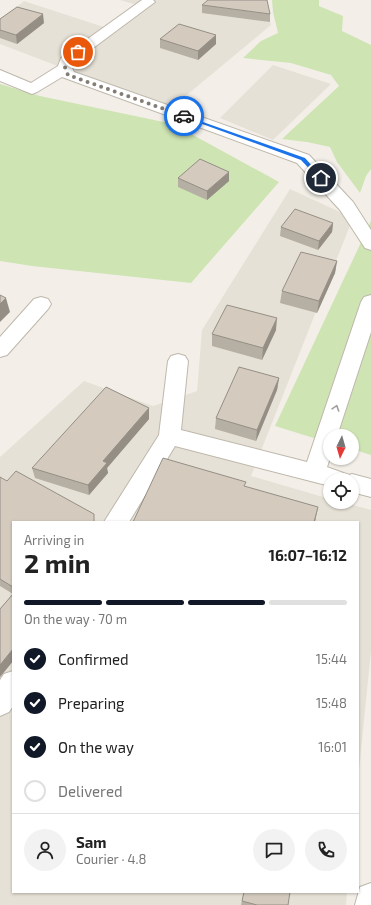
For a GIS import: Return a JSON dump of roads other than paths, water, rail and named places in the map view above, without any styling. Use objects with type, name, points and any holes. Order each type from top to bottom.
[{"type":"street","points":[[147,1],[66,61],[65,68],[68,75],[303,159],[347,206],[371,244]]},
{"type":"street","points":[[0,75],[32,89],[65,68]]},
{"type":"street","points":[[314,473],[371,302]]},
{"type":"street","points":[[0,350],[41,304]]},
{"type":"street","points":[[117,521],[170,436],[178,361]]},
{"type":"street","points":[[170,436],[323,475]]},
{"type":"street","points":[[359,485],[371,488]]},
{"type":"street","points":[[0,703],[12,685]]},
{"type":"street","points":[[370,905],[371,898]]}]
